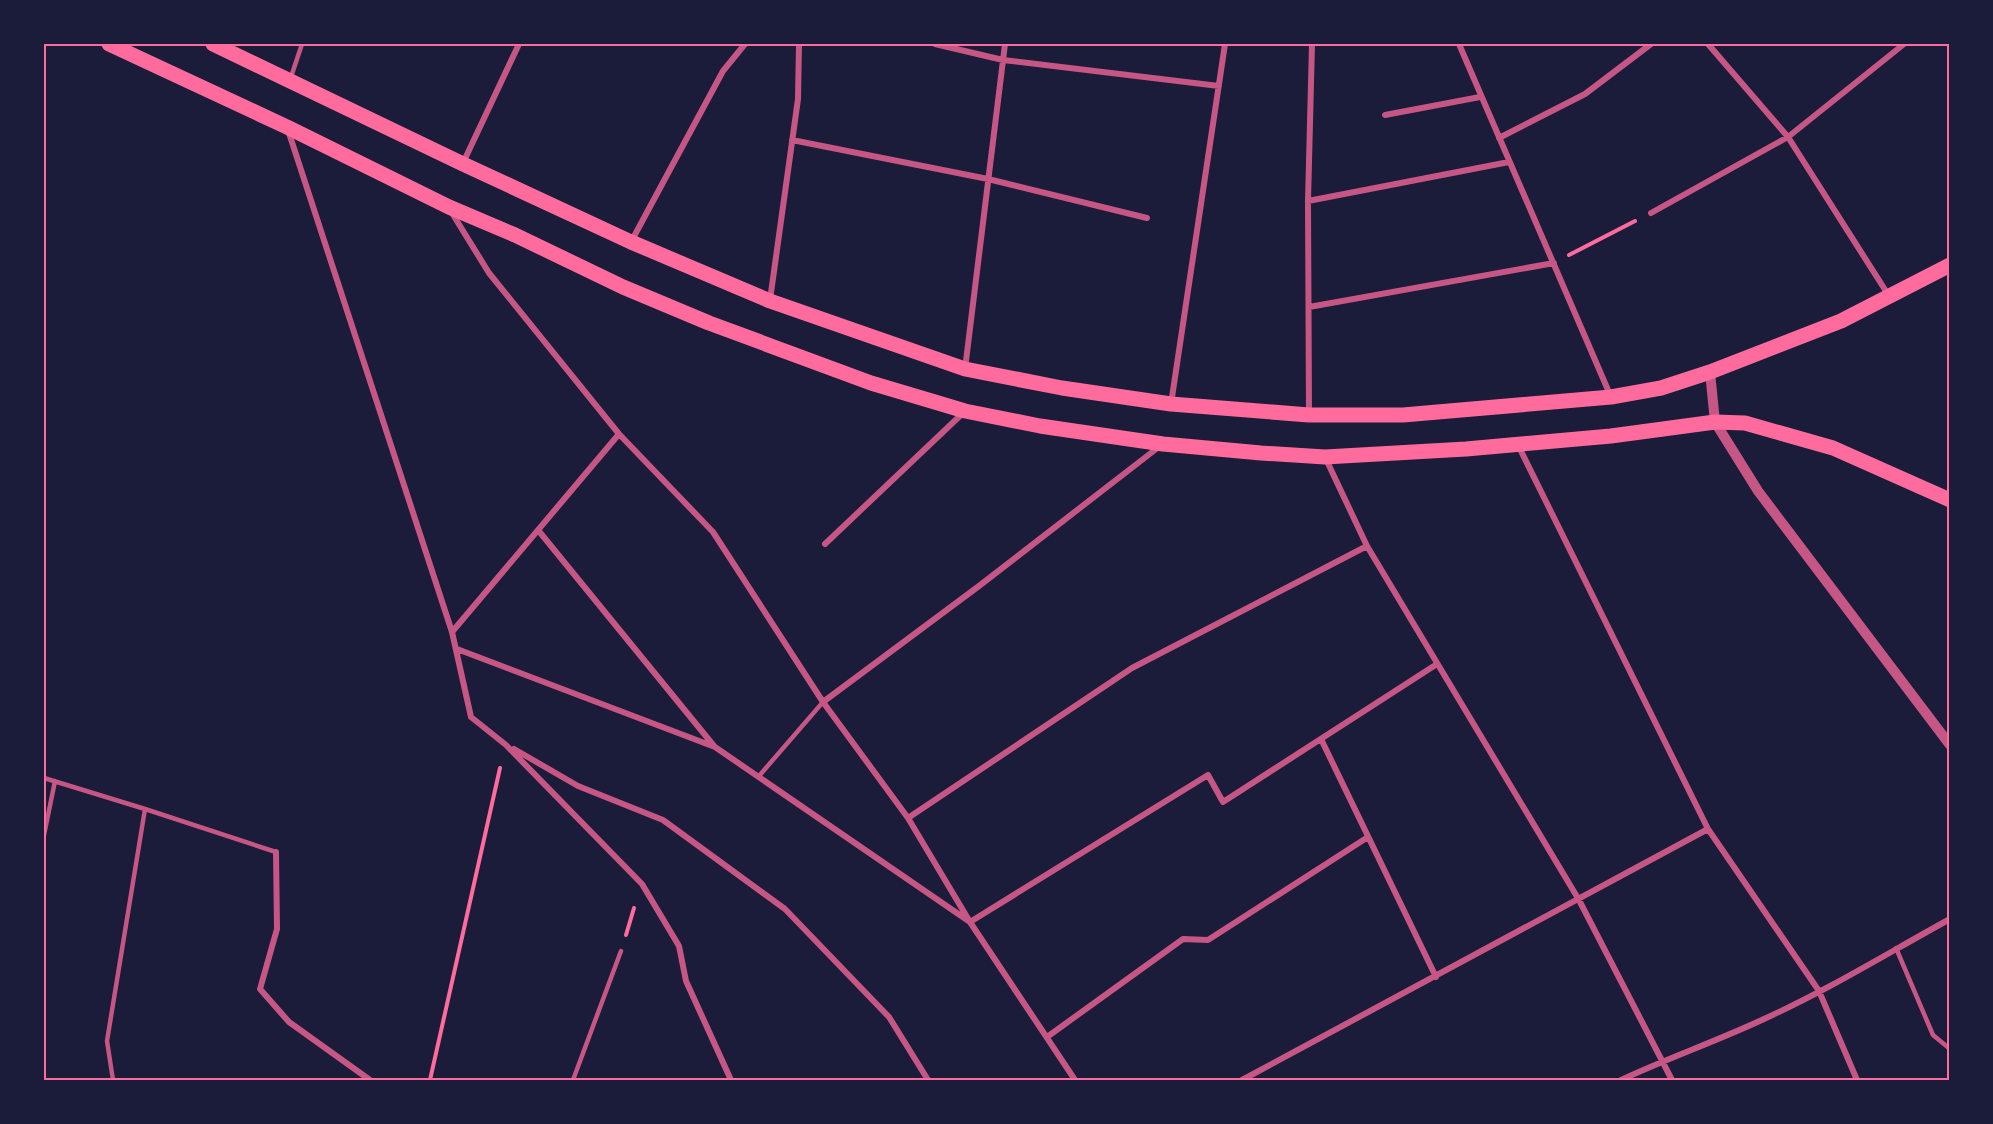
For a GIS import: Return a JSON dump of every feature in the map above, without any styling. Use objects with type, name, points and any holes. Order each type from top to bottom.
[{"type":"main road","points":[[109,44],[287,127],[449,207],[515,235],[623,287],[709,323],[871,383],[965,411],[1040,426],[1163,444],[1325,457],[1611,436],[1715,422],[1745,423],[1833,448],[1950,500]]},
{"type":"main road","points":[[213,44],[631,242],[770,301],[965,369],[1062,388],[1171,404],[1309,415],[1403,415],[1611,398],[1660,388],[1710,372],[1841,321],[1950,265]]},
{"type":"street","points":[[463,164],[519,44]]},
{"type":"street","points":[[631,242],[723,71],[745,44]]},
{"type":"street","points":[[770,301],[798,99],[799,44]]},
{"type":"street","points":[[935,44],[1003,60],[1219,86]]},
{"type":"street","points":[[965,369],[1005,44]]},
{"type":"street","points":[[1171,404],[1225,44]]},
{"type":"street","points":[[1309,415],[1308,201],[1312,44]]},
{"type":"street","points":[[1459,44],[1611,398]]},
{"type":"street","points":[[1499,138],[1585,94],[1651,44]]},
{"type":"street","points":[[1708,44],[1788,137],[1889,296]]},
{"type":"street","points":[[1651,213],[1788,137],[1904,44]]},
{"type":"street","points":[[1385,115],[1480,97]]},
{"type":"street","points":[[287,127],[452,632],[471,717],[506,745],[642,885],[680,946],[686,981],[731,1080]]},
{"type":"street","points":[[792,140],[988,179],[1147,218]]},
{"type":"street","points":[[1308,201],[1509,162]]},
{"type":"street","points":[[449,207],[489,273],[619,434],[713,532],[823,702],[908,818],[970,922],[1075,1080]]},
{"type":"street","points":[[1308,308],[1554,263]]},
{"type":"street","points":[[1710,372],[1715,422],[1758,491],[1950,745]]},
{"type":"street","points":[[825,544],[965,411]]},
{"type":"street","points":[[452,632],[619,434]]},
{"type":"street","points":[[823,702],[979,586],[1163,444]]},
{"type":"street","points":[[1518,444],[1708,829],[1819,991],[1857,1080]]},
{"type":"street","points":[[1325,457],[1367,546],[1579,900],[1672,1080]]},
{"type":"street","points":[[538,530],[714,747]]},
{"type":"street","points":[[908,818],[1132,668],[1367,546]]},
{"type":"street","points":[[457,649],[714,747],[970,922]]},
{"type":"street","points":[[970,922],[1208,775],[1223,802],[1437,664]]},
{"type":"street","points":[[1321,739],[1436,977]]},
{"type":"street","points":[[506,745],[578,786],[663,820],[785,909],[889,1017],[928,1080]]},
{"type":"street","points":[[1242,1080],[1708,829]]},
{"type":"street","points":[[1047,1037],[1184,939],[1208,940],[1368,837]]},
{"type":"street","points":[[276,852],[277,929],[260,989],[289,1022],[370,1080]]},
{"type":"street","points":[[1621,1080],[1764,1019],[1950,919]]},
{"type":"lane","points":[[290,80],[302,44]]},
{"type":"lane","points":[[759,776],[823,702]]},
{"type":"lane","points":[[44,778],[276,852]]},
{"type":"lane","points":[[44,835],[55,781]]},
{"type":"lane","points":[[113,1080],[107,1041],[145,809]]},
{"type":"lane","points":[[1896,948],[1933,1035],[1950,1049]]},
{"type":"lane","points":[[573,1080],[621,951]]},
{"type":"path","points":[[1554,263],[1651,213]]},
{"type":"path","points":[[430,1080],[506,745]]},
{"type":"path","points":[[621,951],[642,885]]}]
